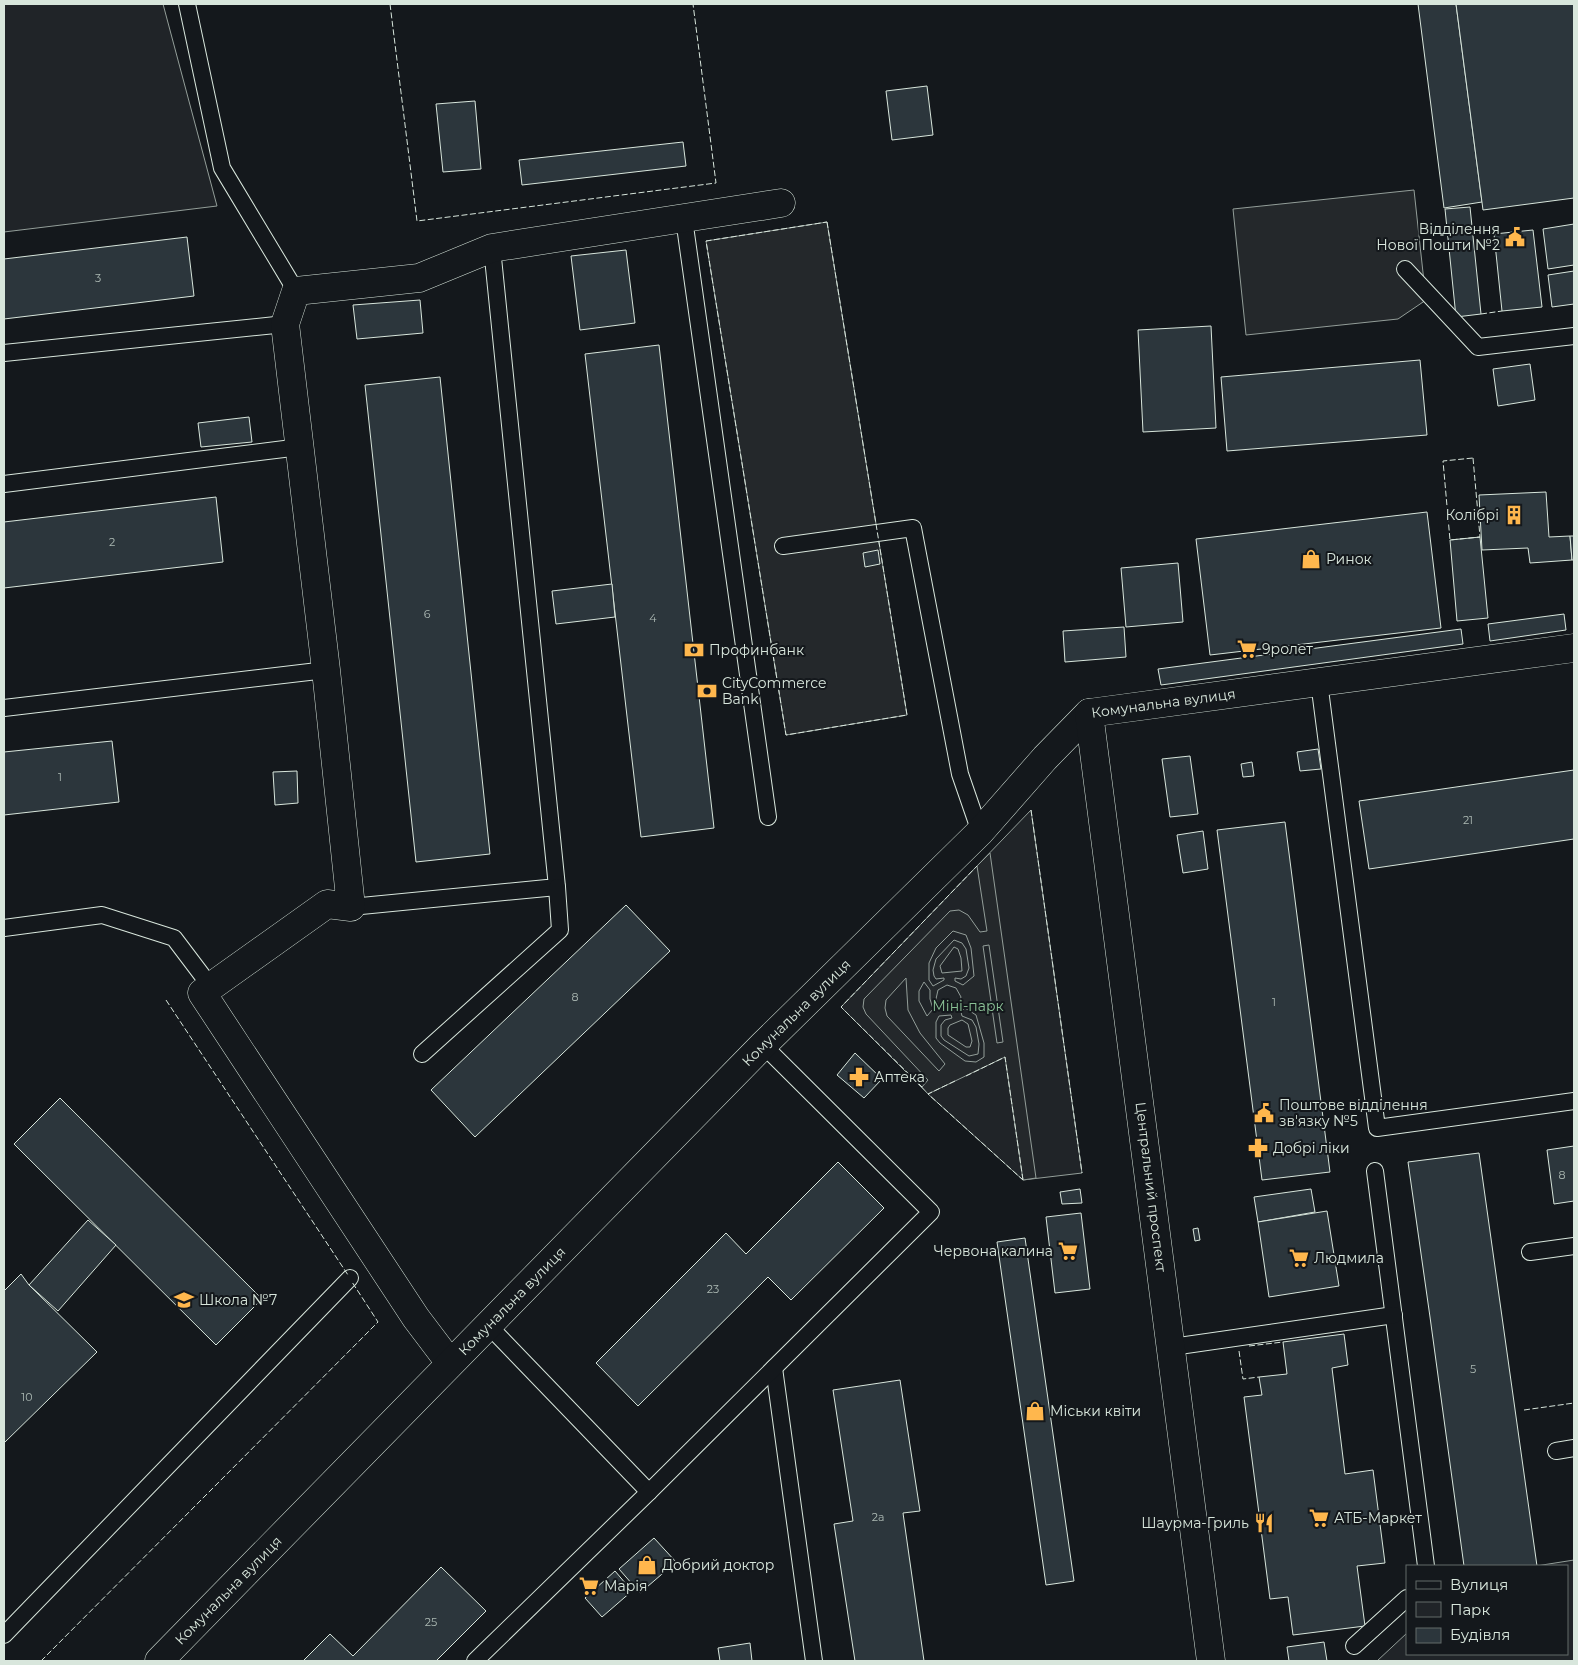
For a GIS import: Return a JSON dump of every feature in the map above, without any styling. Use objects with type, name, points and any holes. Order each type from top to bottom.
[{"type":"street","points":[[450,1363],[416,1318],[202,993],[327,904],[351,907],[326,670],[285,324],[296,291],[419,278],[492,248],[781,203]]},
{"type":"street","name":"Комунальна вулиця","points":[[158,1661],[763,1045],[980,832],[1045,758],[1089,713],[1574,648]]},
{"type":"street","name":"Центральний проспект","points":[[1089,713],[1211,1661]]},
{"type":"lane","points":[[187,4],[222,168],[296,291]]},
{"type":"lane","points":[[684,219],[768,817]]},
{"type":"lane","points":[[422,1054],[560,930],[492,248]]},
{"type":"lane","points":[[1405,269],[1478,347],[1574,336]]},
{"type":"lane","points":[[4,353],[285,324]]},
{"type":"lane","points":[[4,484],[300,447]]},
{"type":"lane","points":[[783,546],[913,528],[960,774],[980,832]]},
{"type":"lane","points":[[4,708],[326,670]]},
{"type":"lane","points":[[1319,682],[1377,1128],[1574,1101]]},
{"type":"lane","points":[[351,907],[557,887]]},
{"type":"lane","points":[[4,928],[102,915],[174,938],[211,987]]},
{"type":"lane","points":[[475,1661],[649,1492],[930,1212],[763,1045]]},
{"type":"lane","points":[[1374,1171],[1426,1565]]},
{"type":"lane","points":[[1530,1252],[1574,1246]]},
{"type":"lane","points":[[4,1635],[350,1278]]},
{"type":"lane","points":[[1172,1347],[1394,1315]]},
{"type":"lane","points":[[488,1325],[649,1492]]},
{"type":"lane","points":[[774,1368],[814,1661]]},
{"type":"lane","points":[[1556,1451],[1574,1448]]},
{"type":"lane","points":[[1354,1646],[1406,1599]]},
{"type":"green space","points":[[4,4],[163,4],[217,206],[4,232]]},
{"type":"green space","name":"Міні-парк","points":[[1031,810],[1082,1173],[1023,1180],[928,1094],[841,1007]]},
{"type":"green space","points":[[1574,1560],[1574,1661],[1377,1661],[1406,1634],[1406,1655],[1568,1655],[1568,1565],[1542,1565]]},
{"type":"shaded area","points":[[1414,190],[1426,300],[1398,319],[1246,335],[1233,209]]},
{"type":"shaded area","points":[[827,222],[907,715],[786,735],[706,241]]},
{"type":"shaded area","points":[[990,853],[1036,1178],[1023,1180],[1005,1057],[928,1094],[922,1087],[928,1080],[866,1014],[863,1007],[864,999],[950,911],[959,910],[968,915],[980,932],[987,931],[977,866]],"holes":[[[953,931],[966,935],[971,948],[974,976],[963,985],[955,981],[955,978],[961,979],[966,976],[969,968],[966,949],[962,943],[954,940],[936,959],[933,970],[934,976],[936,979],[944,978],[944,980],[933,986],[929,980],[929,963],[936,948]],[[989,945],[1003,1042],[997,1043],[983,946]],[[954,947],[958,949],[962,971],[942,973],[940,966]],[[906,978],[908,1010],[920,1033],[945,1064],[939,1071],[887,1016],[886,1000]],[[924,982],[930,990],[933,1009],[927,1016],[919,1001],[919,991]],[[947,985],[956,988],[961,997],[958,1006],[950,1011],[940,1008],[936,999],[938,990]],[[965,1008],[976,1015],[984,1043],[984,1057],[976,1062],[965,1061],[936,1038],[936,1022],[939,1016],[951,1015],[952,1018],[945,1020],[941,1025],[941,1036],[944,1040],[969,1056],[978,1054],[979,1044],[976,1027],[972,1020],[962,1016],[961,1012]],[[962,1020],[968,1024],[972,1041],[970,1047],[966,1047],[948,1035],[950,1025]]]},
{"type":"building","points":[[1418,4],[1456,4],[1482,202],[1444,208]]},
{"type":"building","points":[[1456,4],[1574,4],[1574,198],[1483,210]]},
{"type":"building","points":[[927,86],[933,135],[892,140],[886,91]]},
{"type":"building","points":[[475,101],[481,169],[443,172],[436,104]]},
{"type":"building","points":[[683,142],[686,166],[522,185],[519,160]]},
{"type":"building","points":[[1470,207],[1481,314],[1456,317],[1445,209]]},
{"type":"building","points":[[1574,224],[1574,265],[1548,269],[1543,229]]},
{"type":"building","points":[[1533,230],[1542,307],[1502,311],[1494,234]]},
{"type":"building","points":[[187,237],[194,296],[4,319],[4,259]]},
{"type":"building","points":[[626,250],[635,323],[580,330],[571,256]]},
{"type":"building","points":[[1574,271],[1574,304],[1552,307],[1548,275]]},
{"type":"building","points":[[420,300],[423,333],[357,339],[353,305]]},
{"type":"building","points":[[1211,326],[1216,428],[1143,432],[1138,330]]},
{"type":"building","points":[[659,345],[714,828],[641,837],[585,354]]},
{"type":"building","points":[[1420,360],[1427,435],[1227,451],[1221,377]]},
{"type":"building","points":[[1530,364],[1535,400],[1498,406],[1493,369]]},
{"type":"building","points":[[440,377],[490,854],[416,862],[365,385]]},
{"type":"building","points":[[249,417],[252,442],[201,447],[198,423]]},
{"type":"building","name":"Колібрі","points":[[1546,492],[1549,537],[1570,536],[1572,560],[1530,563],[1528,548],[1482,550],[1479,495]]},
{"type":"building","points":[[216,497],[223,562],[4,588],[4,522]]},
{"type":"building","points":[[1427,512],[1441,628],[1210,655],[1196,539]]},
{"type":"building","points":[[1570,536],[1574,536],[1574,560],[1572,560]]},
{"type":"building","points":[[1480,537],[1488,618],[1457,621],[1450,540]]},
{"type":"building","points":[[878,550],[880,564],[865,567],[863,553]]},
{"type":"building","points":[[1178,563],[1183,622],[1126,627],[1121,568]]},
{"type":"building","points":[[612,584],[615,617],[556,624],[552,591]]},
{"type":"building","points":[[1564,614],[1566,630],[1490,641],[1488,624]]},
{"type":"building","points":[[1124,627],[1126,657],[1065,662],[1063,631]]},
{"type":"building","points":[[1461,629],[1463,644],[1161,685],[1158,669]]},
{"type":"building","points":[[112,741],[119,802],[4,815],[4,752]]},
{"type":"building","points":[[1318,749],[1321,769],[1300,771],[1297,752]]},
{"type":"building","points":[[1190,756],[1198,814],[1170,817],[1162,759]]},
{"type":"building","points":[[1252,762],[1254,776],[1243,777],[1241,764]]},
{"type":"building","points":[[1574,770],[1574,839],[1369,869],[1359,801]]},
{"type":"building","points":[[297,771],[298,803],[275,805],[273,772]]},
{"type":"building","points":[[1285,822],[1330,1172],[1262,1180],[1217,830]]},
{"type":"building","points":[[1203,831],[1208,869],[1183,873],[1177,835]]},
{"type":"building","points":[[626,905],[670,951],[475,1137],[431,1090]]},
{"type":"building","name":"Аптека","points":[[855,1053],[882,1079],[864,1098],[837,1075]]},
{"type":"building","points":[[60,1098],[262,1299],[216,1345],[14,1144]]},
{"type":"building","points":[[1574,1146],[1574,1201],[1554,1204],[1547,1150]]},
{"type":"building","points":[[1479,1153],[1537,1565],[1464,1565],[1408,1162]]},
{"type":"building","points":[[838,1162],[884,1208],[791,1300],[768,1277],[638,1406],[596,1363],[726,1233],[746,1254]]},
{"type":"building","points":[[1080,1189],[1082,1203],[1062,1204],[1060,1192]]},
{"type":"building","points":[[1311,1189],[1315,1212],[1258,1222],[1254,1197]]},
{"type":"building","name":"Людмила","points":[[1327,1211],[1339,1286],[1269,1297],[1258,1222]]},
{"type":"building","name":"Червона калина","points":[[1081,1213],[1090,1289],[1055,1293],[1046,1217]]},
{"type":"building","points":[[88,1220],[116,1245],[58,1311],[29,1285]]},
{"type":"building","points":[[1198,1228],[1200,1240],[1195,1241],[1193,1229]]},
{"type":"building","name":"Міськи квіти","points":[[1025,1238],[1074,1581],[1046,1585],[997,1242]]},
{"type":"building","points":[[21,1274],[29,1285],[97,1352],[4,1443],[4,1291]]},
{"type":"building","name":"АТБ-Маркет","points":[[1344,1334],[1348,1365],[1332,1368],[1345,1474],[1373,1470],[1385,1563],[1357,1566],[1365,1626],[1293,1635],[1288,1597],[1270,1599],[1244,1397],[1262,1395],[1259,1377],[1287,1374],[1283,1342]]},
{"type":"building","points":[[900,1380],[920,1511],[903,1513],[924,1661],[855,1661],[834,1524],[853,1521],[833,1390]]},
{"type":"building","name":"Добрий доктор","points":[[654,1538],[676,1562],[640,1593],[619,1569]]},
{"type":"building","points":[[441,1567],[486,1611],[436,1661],[303,1661],[330,1634],[353,1656]]},
{"type":"building","points":[[615,1571],[632,1591],[602,1617],[585,1598]]},
{"type":"building","points":[[1324,1642],[1327,1661],[1289,1661],[1287,1647]]},
{"type":"building","points":[[750,1643],[752,1661],[720,1661],[718,1648]]},
{"type":"fence","points":[[390,4],[417,221],[716,183],[693,4]]},
{"type":"fence","points":[[827,222],[907,715],[786,735],[706,241],[827,222]]},
{"type":"fence","points":[[1481,314],[1502,311]]},
{"type":"fence","points":[[1473,458],[1480,537],[1450,540],[1443,461],[1473,458]]},
{"type":"fence","points":[[1031,810],[1082,1173]]},
{"type":"fence","points":[[922,1087],[841,1007],[977,866]]},
{"type":"fence","points":[[166,1000],[348,1275]]},
{"type":"fence","points":[[966,1076],[1005,1057],[1023,1180]]},
{"type":"fence","points":[[955,1081],[928,1094],[1023,1180]]},
{"type":"fence","points":[[41,1661],[378,1322],[352,1282]]},
{"type":"fence","points":[[1249,1346],[1283,1342]]},
{"type":"fence","points":[[1239,1351],[1243,1379],[1259,1377]]},
{"type":"fence","points":[[1524,1410],[1574,1403]]},
{"type":"place","name":"Відділення Нової Пошти №2","points":[[1515,237]]},
{"type":"place","name":"Колібрі","points":[[1514,515]]},
{"type":"place","name":"Ринок","points":[[1311,559]]},
{"type":"place","name":"9ролет","points":[[1247,649]]},
{"type":"place","name":"Профинбанк","points":[[694,650]]},
{"type":"place","name":"CityCommerce Bank","points":[[707,691]]},
{"type":"place","name":"Аптека","points":[[859,1077]]},
{"type":"place","name":"Поштове відділення зв'язку №5","points":[[1264,1113]]},
{"type":"place","name":"Добрі ліки","points":[[1258,1148]]},
{"type":"place","name":"Червона калина","points":[[1068,1251]]},
{"type":"place","name":"Людмила","points":[[1299,1258]]},
{"type":"place","name":"Школа №7","points":[[184,1300]]},
{"type":"place","name":"Міськи квіти","points":[[1035,1411]]},
{"type":"place","name":"АТБ-Маркет","points":[[1319,1518]]},
{"type":"place","name":"Шаурма-Гриль","points":[[1264,1523]]},
{"type":"place","name":"Добрий доктор","points":[[647,1565]]},
{"type":"place","name":"Марія","points":[[589,1586]]}]
